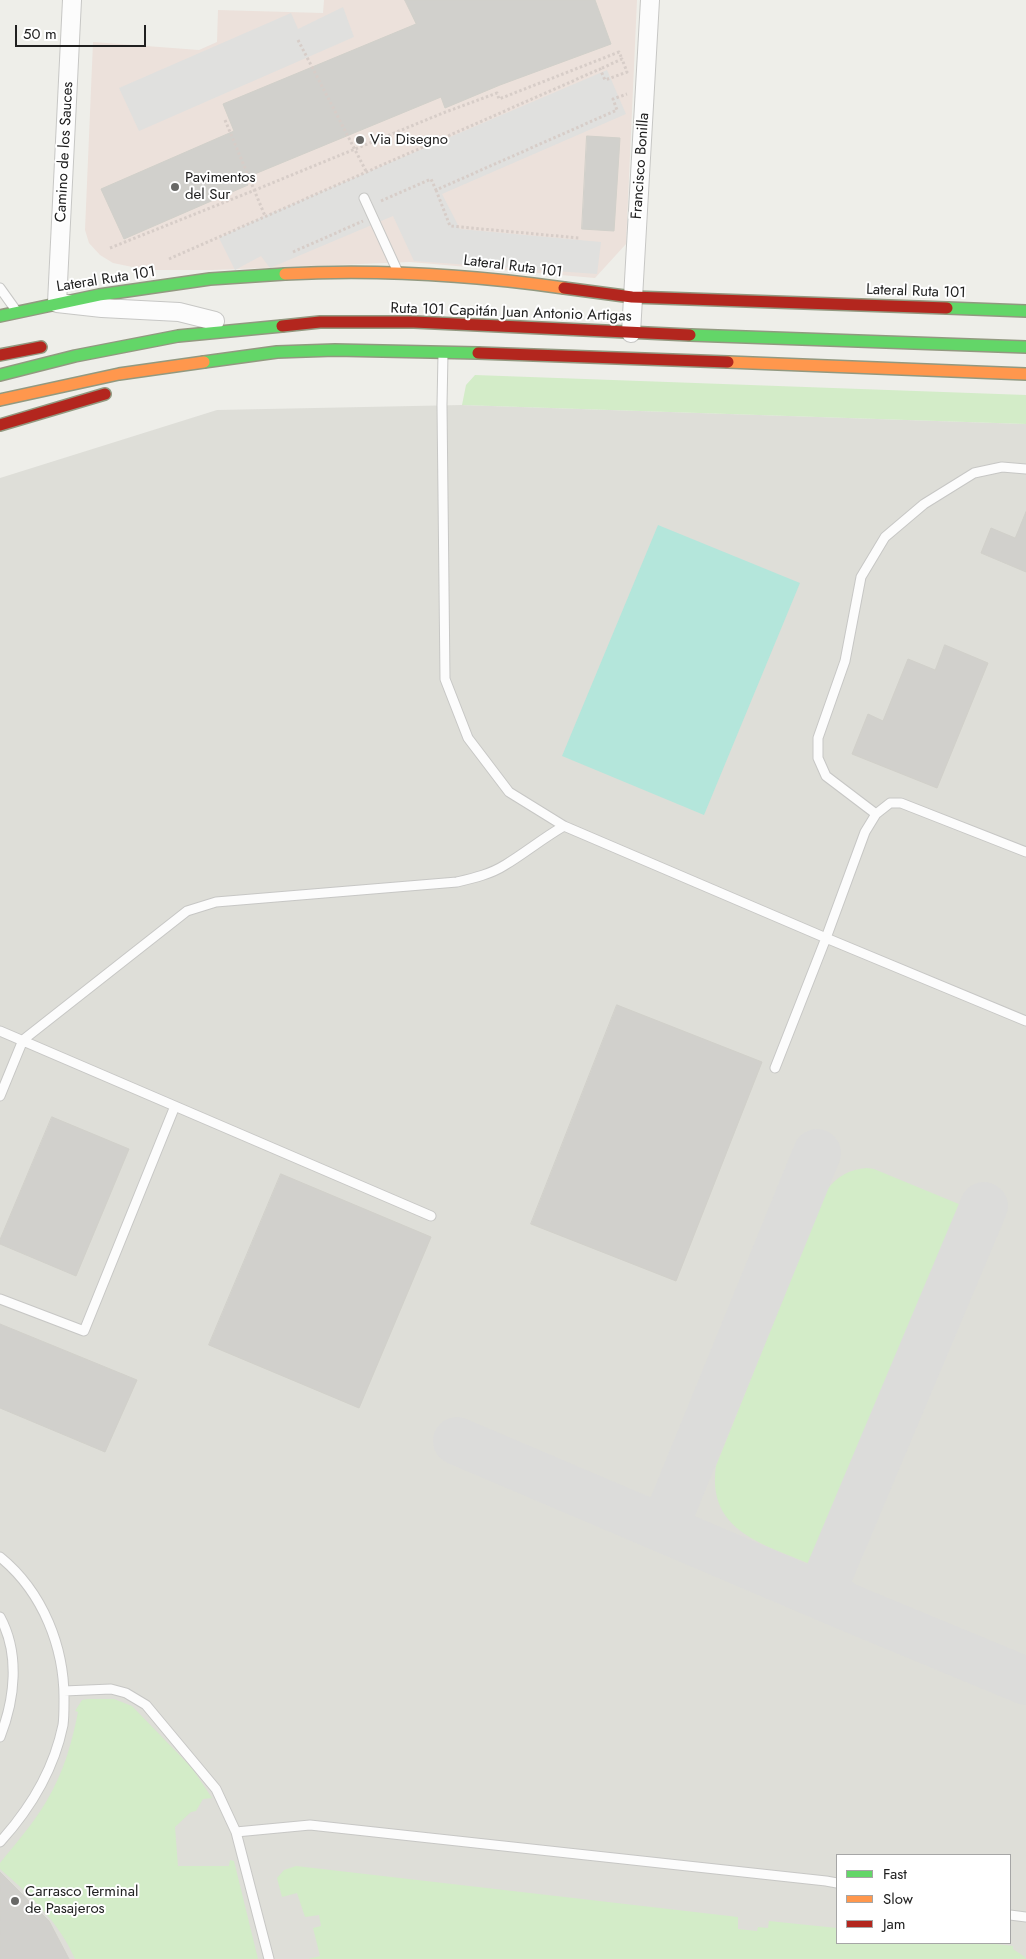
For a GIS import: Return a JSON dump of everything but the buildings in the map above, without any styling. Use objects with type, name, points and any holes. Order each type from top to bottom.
[{"type":"main road","name":"Lateral Ruta 101","points":[[0,316],[100,295],[210,279],[291,274],[398,273],[500,279],[632,297],[1026,311]]},
{"type":"main road","points":[[169,326],[214,321],[253,328]]},
{"type":"main road","name":"Ruta 101 Capitán Juan Antonio Artigas","points":[[0,375],[122,345],[178,336],[320,322],[414,322],[630,333],[1026,347]]},
{"type":"main road","points":[[0,355],[50,345]]},
{"type":"main road","points":[[0,400],[154,368],[277,352],[335,350],[444,352],[1026,374]]},
{"type":"main road","points":[[134,382],[154,368]]},
{"type":"main road","points":[[0,425],[118,390]]},
{"type":"street","name":"Camino de los Sauces","points":[[57,303],[72,0]]},
{"type":"street","name":"Francisco Bonilla","points":[[630,333],[650,0]]},
{"type":"street","points":[[57,303],[102,308],[179,312],[214,321]]},
{"type":"lane","points":[[364,198],[398,273]]},
{"type":"lane","points":[[0,288],[16,312]]},
{"type":"lane","points":[[444,352],[442,414],[446,679],[468,738],[509,792],[564,826],[1026,1021]]},
{"type":"lane","points":[[876,814],[826,776],[818,758],[818,738],[845,661],[860,577],[885,537],[924,504],[974,473],[1002,467],[1026,469]]},
{"type":"lane","points":[[775,1068],[865,832],[876,814],[890,804],[901,803],[1026,852]]},
{"type":"lane","points":[[0,1096],[23,1040],[187,911],[216,902],[457,882],[483,875],[505,866],[539,841],[564,826]]},
{"type":"lane","points":[[0,1031],[431,1216]]},
{"type":"lane","points":[[0,1298],[84,1331],[175,1106]]},
{"type":"lane","points":[[0,1557],[11,1566],[34,1594],[51,1626],[60,1656],[64,1691],[63,1724],[52,1759],[32,1802],[0,1842]]},
{"type":"lane","points":[[0,1617],[7,1630],[12,1653],[14,1684],[8,1718],[0,1737]]},
{"type":"lane","points":[[64,1691],[112,1689],[137,1698],[146,1705],[216,1789],[236,1832],[270,1959]]},
{"type":"lane","points":[[236,1832],[310,1825],[836,1883]]},
{"type":"lane","points":[[1011,1916],[1026,1917]]},
{"type":"path","points":[[298,40],[366,171]]},
{"type":"path","points":[[110,248],[354,148],[497,93],[499,98],[619,52],[627,72],[605,80],[600,70]]},
{"type":"path","points":[[169,258],[622,60]]},
{"type":"path","points":[[436,190],[617,110],[613,99],[627,94]]},
{"type":"path","points":[[224,120],[265,216]]},
{"type":"path","points":[[380,201],[431,179],[450,226],[579,238]]},
{"type":"path","points":[[287,255],[363,222],[361,217]]},
{"type":"shaded area","name":"Via Disegno","points":[[324,0],[637,0],[626,244],[595,278],[410,262],[212,270],[147,270],[113,263],[100,255],[89,243],[85,230],[93,42],[199,50],[217,42],[218,10],[323,13]]},
{"type":"shaded area","points":[[343,7],[354,37],[139,131],[119,88],[291,13],[298,29]]},
{"type":"shaded area","points":[[607,70],[626,114],[442,194],[460,229],[601,242],[597,274],[414,261],[393,216],[270,268],[261,256],[235,270],[219,238],[265,216]]},
{"type":"shaded area","points":[[462,405],[1026,424],[1026,1959],[0,1959],[0,478],[217,410]]},
{"type":"shaded area","points":[[658,525],[800,583],[704,815],[562,756]]},
{"type":"green space","points":[[475,375],[1026,395],[1026,424],[462,405],[466,385]]},
{"type":"green space","points":[[867,1168],[874,1169],[966,1207],[815,1566],[760,1543],[730,1522],[720,1507],[715,1489],[716,1466],[827,1190],[844,1174]]},
{"type":"green space","points":[[114,1699],[132,1706],[192,1768],[212,1798],[203,1799],[196,1811],[191,1812],[175,1827],[178,1866],[229,1866],[230,1860],[234,1861],[258,1959],[75,1959],[61,1933],[43,1910],[0,1869],[0,1863],[36,1818],[52,1791],[70,1747],[78,1712],[75,1711],[82,1700]]},
{"type":"green space","points":[[296,1866],[738,1917],[738,1929],[757,1931],[758,1927],[768,1928],[769,1921],[836,1928],[836,1944],[996,1944],[1013,1946],[1013,1949],[1026,1959],[308,1959],[320,1956],[313,1928],[321,1926],[319,1915],[305,1917],[297,1893],[282,1897],[277,1878],[284,1870]]},
{"type":"taxiway","points":[[685,1538],[673,1527],[671,1511],[817,1153]]},
{"type":"taxiway","points":[[845,1606],[831,1593],[828,1585],[829,1574],[984,1206]]},
{"type":"taxiway","points":[[457,1441],[1026,1681]]},
{"type":"traffic: fast","points":[[0,316],[99,295],[210,279],[285,274]]},
{"type":"traffic: fast","points":[[947,308],[1026,311]]},
{"type":"traffic: fast","points":[[0,375],[75,356],[178,336],[282,326]]},
{"type":"traffic: fast","points":[[690,335],[1026,347]]},
{"type":"traffic: fast","points":[[204,362],[277,352],[335,350],[478,353]]},
{"type":"traffic: slow","points":[[285,274],[355,272],[425,274],[564,288]]},
{"type":"traffic: slow","points":[[0,400],[119,374],[204,362]]},
{"type":"traffic: slow","points":[[728,362],[1026,374]]},
{"type":"traffic: jam","points":[[564,288],[632,297],[947,308]]},
{"type":"traffic: jam","points":[[282,326],[320,322],[414,322],[690,335]]},
{"type":"traffic: jam","points":[[0,355],[41,347]]},
{"type":"traffic: jam","points":[[478,353],[728,362]]},
{"type":"traffic: jam","points":[[0,425],[105,394]]},
{"type":"place","name":"Via Disegno","points":[[360,140]]},
{"type":"place","name":"Pavimentos del Sur","points":[[175,187]]},
{"type":"place","name":"Carrasco Terminal de Pasajeros","points":[[15,1901]]}]
